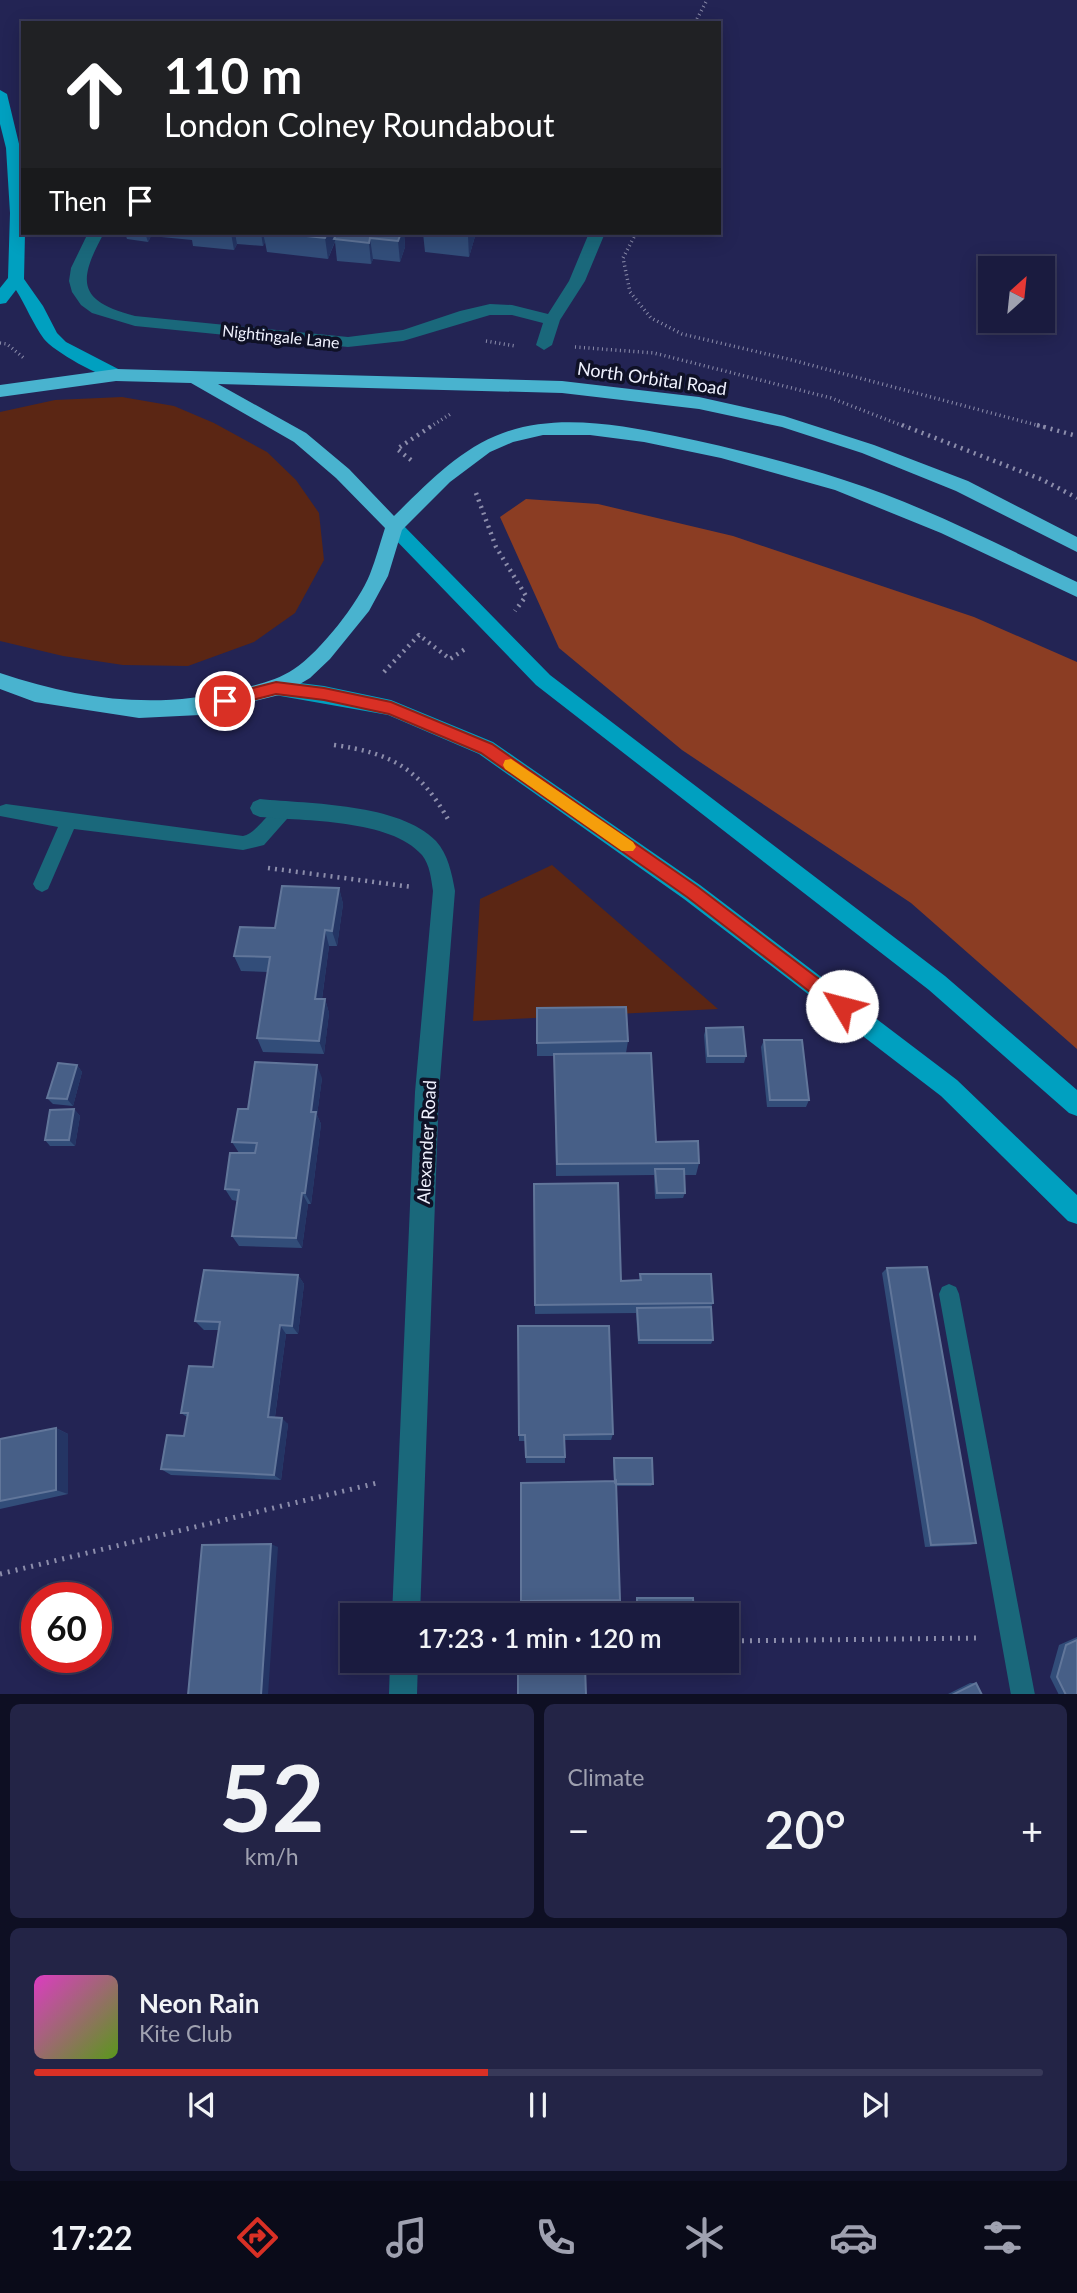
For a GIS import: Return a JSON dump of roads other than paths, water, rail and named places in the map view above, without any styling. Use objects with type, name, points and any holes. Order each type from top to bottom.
[{"type":"highway","name":"North Orbital Road","points":[[0,391],[116,374],[195,379],[562,387],[699,403],[784,422],[868,450],[962,486],[1077,545]]},
{"type":"highway","points":[[195,379],[285,427],[305,441],[349,478],[394,527]]},
{"type":"highway","points":[[0,681],[35,694],[139,710],[200,707],[276,688],[303,673],[323,654],[362,606],[379,576],[394,527],[444,478],[484,448],[509,437],[543,429],[590,429],[644,436],[721,452],[840,485],[947,528],[1077,590]]},
{"type":"main road","points":[[0,94],[18,147],[16,279],[35,306],[50,336],[60,346],[116,374]]},
{"type":"main road","points":[[0,299],[16,279]]},
{"type":"main road","points":[[394,527],[543,680],[937,983],[1077,1105]]},
{"type":"main road","points":[[276,688],[324,694],[391,708],[486,748],[692,892],[949,1088],[1077,1212]]},
{"type":"street","name":"Nightingale Lane","points":[[95,235],[81,256],[75,278],[79,293],[107,315],[135,321],[348,342],[376,342],[432,327],[469,312],[497,309],[518,311],[552,320]]},
{"type":"street","points":[[544,345],[552,320],[577,281],[596,235]]},
{"type":"street","points":[[260,808],[285,811]]},
{"type":"street","name":"Alexander Road","points":[[285,811],[371,822],[394,828],[428,847],[438,862],[444,891],[428,1092],[407,1603]]},
{"type":"street","points":[[403,1694],[404,1673]]},
{"type":"lane","points":[[6,811],[243,843],[258,840],[285,811]]},
{"type":"lane","points":[[42,884],[69,821]]},
{"type":"lane","points":[[949,1294],[1023,1694]]}]
